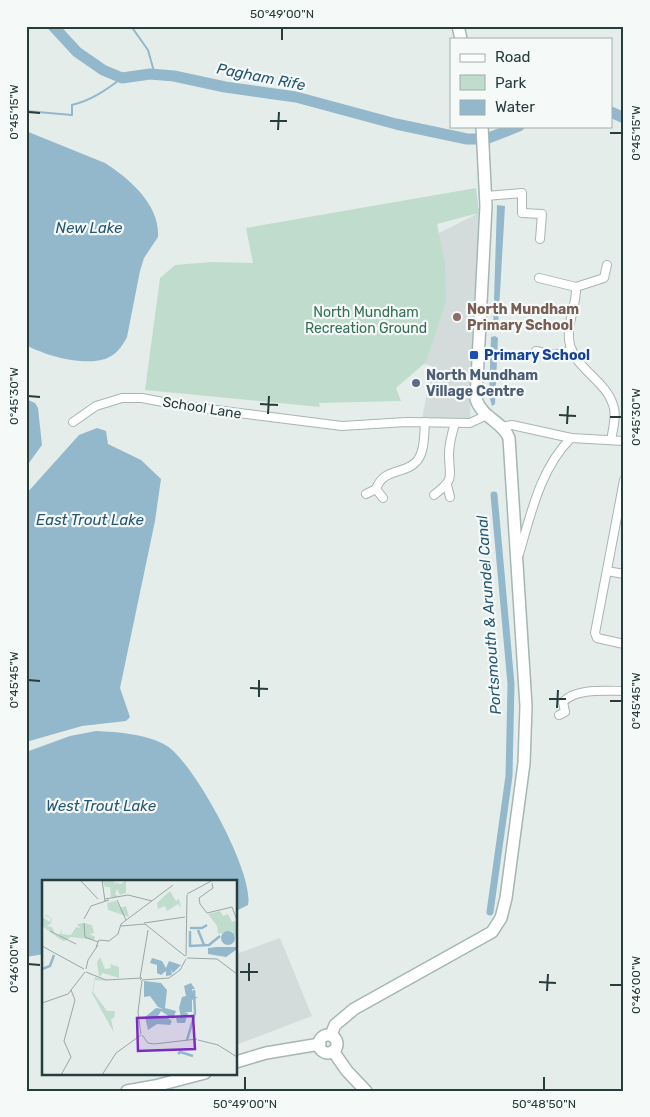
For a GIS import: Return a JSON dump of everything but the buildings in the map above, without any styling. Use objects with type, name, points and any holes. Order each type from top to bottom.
[{"type":"main road","points":[[331,1035],[335,1025],[354,1009],[492,932],[501,918],[506,898],[519,804],[526,731],[524,656],[516,563],[509,438],[501,427],[485,416],[476,399],[486,196],[482,128]]},
{"type":"main road","points":[[320,1044],[323,1037],[331,1035]]},
{"type":"main road","points":[[331,1035],[337,1044],[334,1050]]},
{"type":"main road","points":[[320,1044],[324,1051],[334,1050]]},
{"type":"main road","points":[[238,1061],[266,1053],[320,1044]]},
{"type":"main road","points":[[334,1050],[346,1071],[366,1091]]},
{"type":"main road","points":[[127,1091],[200,1074]]},
{"type":"street","points":[[486,196],[522,193],[522,213],[542,214],[540,239]]},
{"type":"street","points":[[539,278],[576,287],[604,278],[607,264]]},
{"type":"street","points":[[576,287],[569,334],[572,350],[613,404],[614,417],[611,440]]},
{"type":"street","points":[[536,351],[554,355],[572,350]]},
{"type":"street","name":"School Lane","points":[[73,422],[96,406],[122,398],[142,398],[184,406],[342,426],[425,422],[470,423],[485,416]]},
{"type":"street","points":[[366,494],[376,489],[386,475],[416,462],[421,453],[425,422]]},
{"type":"street","points":[[434,495],[447,485],[452,472],[449,457],[455,423]]},
{"type":"street","points":[[501,427],[512,425],[571,438],[624,441]]},
{"type":"street","points":[[516,563],[538,492],[556,455],[571,438]]},
{"type":"street","points":[[624,480],[595,633],[597,638],[624,644]]},
{"type":"street","points":[[447,485],[450,497]]},
{"type":"street","points":[[376,489],[383,498]]},
{"type":"street","points":[[607,571],[624,574]]},
{"type":"street","points":[[559,715],[565,712],[563,702],[568,696],[579,693],[624,691]]},
{"type":"shaded area","name":"North Mundham Primary School","points":[[479,213],[470,418],[422,419],[432,366],[423,364],[426,362],[435,332],[439,233]]},
{"type":"shaded area","points":[[280,938],[312,1016],[238,1044],[238,953]]},
{"type":"green space","name":"North Mundham Recreation Ground","points":[[476,188],[479,213],[437,224],[445,263],[446,301],[426,362],[396,388],[401,401],[319,403],[320,407],[145,390],[160,278],[175,265],[211,262],[253,263],[246,228]]},
{"type":"water","name":"New Lake","points":[[26,131],[105,163],[142,194],[154,214],[158,237],[144,258],[127,337],[118,350],[105,359],[76,361],[44,353],[26,345]]},
{"type":"water","points":[[497,205],[505,206],[498,327],[493,331]]},
{"type":"water","points":[[495,336],[498,338],[495,404],[492,406],[489,395],[491,337]]},
{"type":"water","points":[[26,399],[35,403],[38,408],[42,445],[26,467]]},
{"type":"water","name":"East Trout Lake","points":[[97,428],[106,431],[108,444],[141,460],[161,479],[155,521],[120,688],[130,717],[126,721],[82,726],[26,742],[26,494],[79,435]]},
{"type":"water","name":"West Trout Lake","points":[[96,731],[142,736],[167,746],[179,756],[206,796],[233,846],[248,890],[248,905],[238,910],[238,880],[42,880],[42,954],[26,957],[26,752],[70,736]]},
{"type":"waterway","name":"Pagham Rife","points":[[53,26],[77,52],[103,70],[122,78],[150,74],[174,76],[225,87],[296,97],[396,124],[467,139],[479,139]]},
{"type":"waterway","points":[[131,26],[148,50],[155,75]]},
{"type":"waterway","points":[[26,111],[72,115],[72,105],[98,94],[122,78]]},
{"type":"waterway","name":"Pagham Rife","points":[[612,112],[624,118]]},
{"type":"waterway","name":"Pagham Rife","points":[[486,139],[514,128]]},
{"type":"waterway","name":"Portsmouth & Arundel Canal","points":[[490,912],[509,776],[511,684],[494,495]]},
{"type":"place","name":"North Mundham Primary School","points":[[457,317]]},
{"type":"place","name":"Primary School","points":[[474,355]]},
{"type":"place","name":"North Mundham Village Centre","points":[[416,383]]}]
